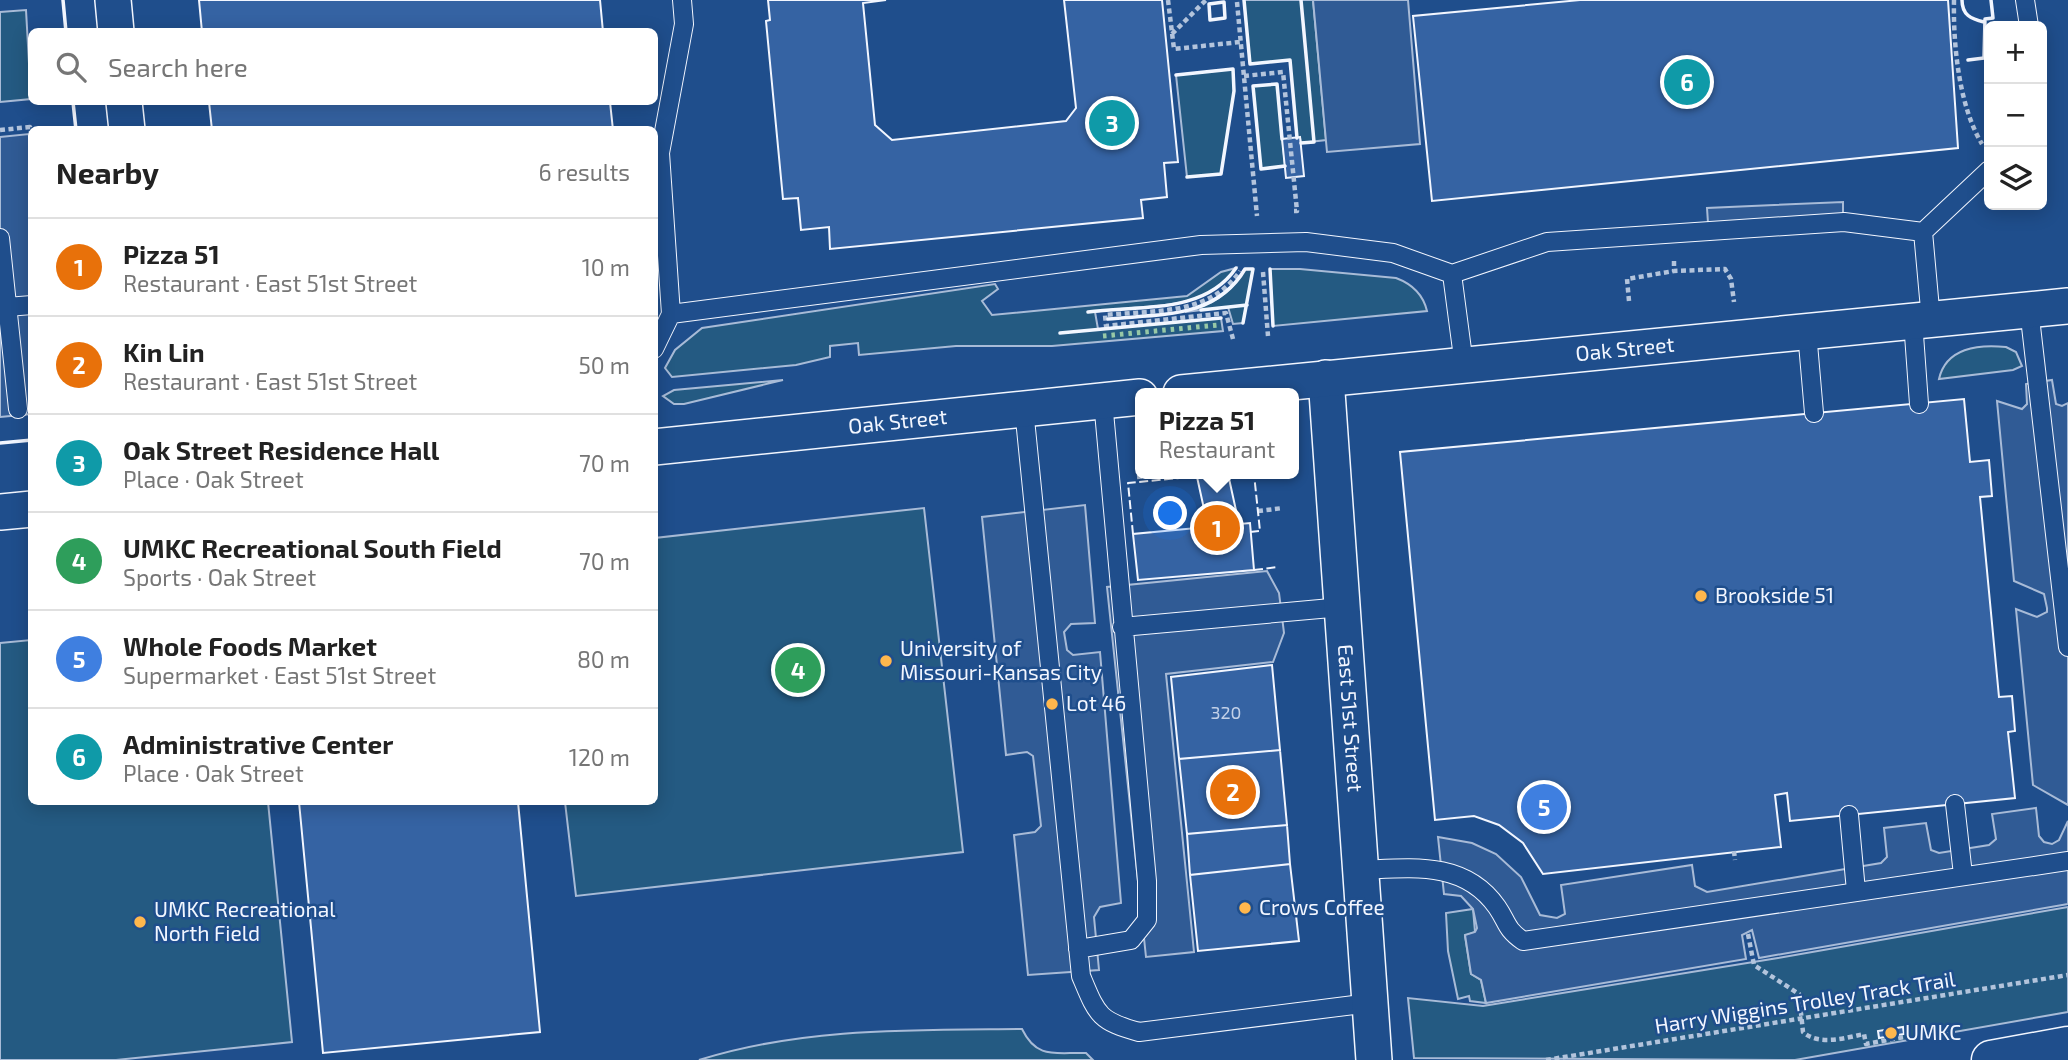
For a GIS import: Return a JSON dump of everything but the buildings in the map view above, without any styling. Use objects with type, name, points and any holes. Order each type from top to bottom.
[{"type":"main road","points":[[1991,1060],[2068,1046]]},
{"type":"street","points":[[113,0],[116,28]]},
{"type":"street","points":[[124,105],[127,126]]},
{"type":"street","name":"Oak Street","points":[[1229,388],[2068,306]]},
{"type":"street","name":"East 51st Street","points":[[1326,378],[1374,1060]]},
{"type":"street","name":"Oak Street","points":[[658,442],[1135,398]]},
{"type":"street","points":[[0,512],[28,509]]},
{"type":"lane","points":[[658,341],[671,314],[660,153],[684,24],[682,0]]},
{"type":"lane","points":[[2025,0],[2028,21]]},
{"type":"lane","points":[[1919,404],[1923,232],[1984,175]]},
{"type":"lane","points":[[671,314],[1201,245],[1331,245],[1393,253],[1452,274],[1547,242],[1844,222],[1923,232]]},
{"type":"lane","points":[[0,238],[18,409]]},
{"type":"lane","points":[[1452,274],[1464,365]]},
{"type":"lane","points":[[7,307],[28,304]]},
{"type":"lane","points":[[2029,309],[2068,647]]},
{"type":"lane","points":[[1807,332],[1814,414]]},
{"type":"lane","points":[[1078,949],[1131,940],[1147,920],[1147,881],[1103,401]]},
{"type":"lane","points":[[1024,409],[1078,949],[1082,976],[1093,1006],[1110,1024],[1139,1032],[1370,1003]]},
{"type":"lane","points":[[1122,627],[1342,607]]},
{"type":"lane","points":[[1955,804],[1963,875]]},
{"type":"lane","points":[[1849,815],[1856,891]]},
{"type":"lane","points":[[1361,870],[1432,867],[1471,880],[1498,908],[1507,930],[1523,941],[2068,860]]},
{"type":"path","points":[[1168,0],[1174,49],[1240,42]]},
{"type":"path","points":[[1172,34],[1206,0]]},
{"type":"path","points":[[1954,0],[1964,106],[1969,123],[1982,145]]},
{"type":"path","points":[[1237,2],[1258,223]]},
{"type":"path","points":[[1244,76],[1283,72],[1297,211],[1287,212]]},
{"type":"path","points":[[0,130],[28,127]]},
{"type":"path","points":[[1257,215],[1268,214]]},
{"type":"path","points":[[1673,252],[1674,271]]},
{"type":"path","points":[[1629,301],[1627,279],[1674,271],[1725,269],[1731,279],[1735,306]]},
{"type":"path","points":[[1233,339],[1226,313],[1106,326],[1105,315],[1193,307],[1217,296],[1240,271]]},
{"type":"path","points":[[1263,272],[1268,336]]},
{"type":"path","points":[[1258,511],[1283,508]]},
{"type":"path","points":[[1734,851],[1735,860]]},
{"type":"path","points":[[1748,933],[1754,965],[1799,994],[1803,1032],[1815,1038],[1834,1040],[1864,1034],[1866,1044],[1904,1037]]},
{"type":"path","name":"Harry Wiggins Trolley Track Trail","points":[[1546,1060],[1802,1021],[2068,975]]},
{"type":"shaded area","points":[[1244,0],[1313,0],[1326,140],[1301,143],[1300,137],[1297,138],[1290,60],[1250,64]]},
{"type":"shaded area","points":[[1313,0],[1408,0],[1420,144],[1327,152]]},
{"type":"shaded area","points":[[26,10],[28,99],[0,102],[0,12]]},
{"type":"shaded area","points":[[1233,69],[1234,91],[1221,174],[1187,177],[1176,75]]},
{"type":"shaded area","points":[[1277,84],[1285,166],[1261,169],[1253,86]]},
{"type":"shaded area","points":[[28,134],[28,414],[0,417],[0,137]]},
{"type":"shaded area","points":[[1843,202],[1843,217],[1708,223],[1707,208]]},
{"type":"shaded area","points":[[1236,268],[1223,283],[1190,300],[1152,307],[1095,312],[1098,329],[1221,318],[1223,331],[1052,346],[956,346],[859,355],[858,343],[830,346],[830,357],[796,365],[672,377],[665,368],[675,350],[702,328],[995,284],[998,289],[982,301],[992,315],[1187,296],[1221,272]]},
{"type":"shaded area","points":[[1245,269],[1253,269],[1243,323],[1233,324],[1228,307],[1185,312],[1220,297],[1234,285]]},
{"type":"shaded area","points":[[1270,269],[1300,269],[1396,278],[1416,290],[1427,311],[1273,326]]},
{"type":"shaded area","points":[[1985,346],[2006,347],[2016,352],[2022,366],[2013,370],[1939,379],[1948,360],[1956,354]]},
{"type":"shaded area","points":[[783,380],[684,404],[674,404],[663,396],[674,390]]},
{"type":"shaded area","points":[[2052,380],[2056,404],[2062,406],[2068,403],[2068,805],[2033,785],[2016,609],[2037,617],[2047,612],[2047,608],[2044,594],[2014,581],[1997,401],[2022,409],[2027,404],[2026,384]]},
{"type":"shaded area","name":"Lot 46","points":[[1085,505],[1095,623],[1071,624],[1064,632],[1067,650],[1073,655],[1100,652],[1121,903],[1100,907],[1094,917],[1099,970],[1028,975],[1014,835],[1035,832],[1041,826],[1033,756],[1027,752],[1006,755],[982,517]]},
{"type":"shaded area","points":[[924,508],[963,852],[576,896],[565,805],[658,805],[658,538]]},
{"type":"shaded area","points":[[1267,571],[1279,593],[1284,633],[1273,662],[1166,674],[1194,952],[1146,957],[1107,587]]},
{"type":"shaded area","name":"UMKC Recreational North Field","points":[[28,640],[28,805],[268,805],[292,1042],[116,1060],[0,1060],[0,643]]},
{"type":"shaded area","points":[[2036,808],[2039,836],[2044,842],[2052,844],[2059,840],[2068,821],[2068,904],[1759,958],[1752,930],[1742,935],[1746,959],[1486,1003],[1481,980],[1471,974],[1465,935],[1475,932],[1477,928],[1473,909],[1461,896],[1444,894],[1438,837],[1472,843],[1496,854],[1521,877],[1540,915],[1557,918],[1565,914],[1561,885],[1692,865],[1695,886],[1707,892],[1881,863],[1887,857],[1884,828],[1926,823],[1931,850],[1939,853],[1989,845],[1996,839],[1992,814]]},
{"type":"shaded area","points":[[2068,907],[2068,1012],[1795,1060],[1414,1058],[1408,998],[1483,1006]]},
{"type":"shaded area","points":[[1473,909],[1475,932],[1465,936],[1471,974],[1481,980],[1486,1003],[1470,1001],[1469,996],[1458,999],[1448,951],[1446,913]]},
{"type":"shaded area","points":[[1022,1029],[1034,1046],[1041,1050],[1086,1053],[1093,1060],[699,1060],[779,1041],[859,1032]]},
{"type":"hedge","points":[[1103,336],[1218,325]]},
{"type":"fence","points":[[1133,534],[1128,483],[1169,479]]},
{"type":"fence","points":[[1250,532],[1260,531],[1255,479]]},
{"type":"fence","points":[[1254,570],[1278,567]]},
{"type":"wall","points":[[63,0],[66,28]]},
{"type":"wall","points":[[1244,0],[1250,64],[1290,60],[1297,138]]},
{"type":"wall","points":[[1301,0],[1314,142],[1301,143]]},
{"type":"wall","points":[[1962,0],[1968,16],[1984,22]]},
{"type":"wall","points":[[1968,60],[1984,58],[1985,19],[1993,18],[1991,0]]},
{"type":"wall","points":[[1224,2],[1225,18],[1210,20],[1209,4],[1224,2]]},
{"type":"wall","points":[[1176,75],[1233,69],[1234,91],[1221,174],[1187,177]]},
{"type":"wall","points":[[1282,139],[1277,84],[1253,86],[1261,169],[1285,166]]},
{"type":"wall","points":[[73,105],[76,126]]},
{"type":"wall","points":[[1088,312],[1188,301],[1223,283],[1236,268]]},
{"type":"wall","points":[[1108,319],[1185,311],[1219,297],[1245,269],[1253,269],[1243,323]]},
{"type":"wall","points":[[1270,269],[1273,326]]},
{"type":"wall","points":[[1201,310],[1247,305]]},
{"type":"wall","points":[[1060,333],[1221,318]]},
{"type":"wall","points":[[0,443],[28,440]]},
{"type":"place","name":"Administrative Center","points":[[1687,82]]},
{"type":"place","name":"Oak Street Residence Hall","points":[[1112,123]]},
{"type":"place","name":"Pizza 51","points":[[1217,528]]},
{"type":"place","name":"Brookside 51","points":[[1701,596]]},
{"type":"place","name":"University of Missouri-Kansas City","points":[[886,661]]},
{"type":"place","name":"UMKC Recreational South Field","points":[[798,670]]},
{"type":"place","name":"Lot 46","points":[[1052,704]]},
{"type":"place","name":"Kin Lin","points":[[1233,792]]},
{"type":"place","name":"Whole Foods Market","points":[[1544,807]]},
{"type":"place","name":"Crows Coffee","points":[[1245,908]]},
{"type":"place","name":"UMKC Recreational North Field","points":[[140,922]]},
{"type":"place","name":"UMKC","points":[[1891,1033]]}]
